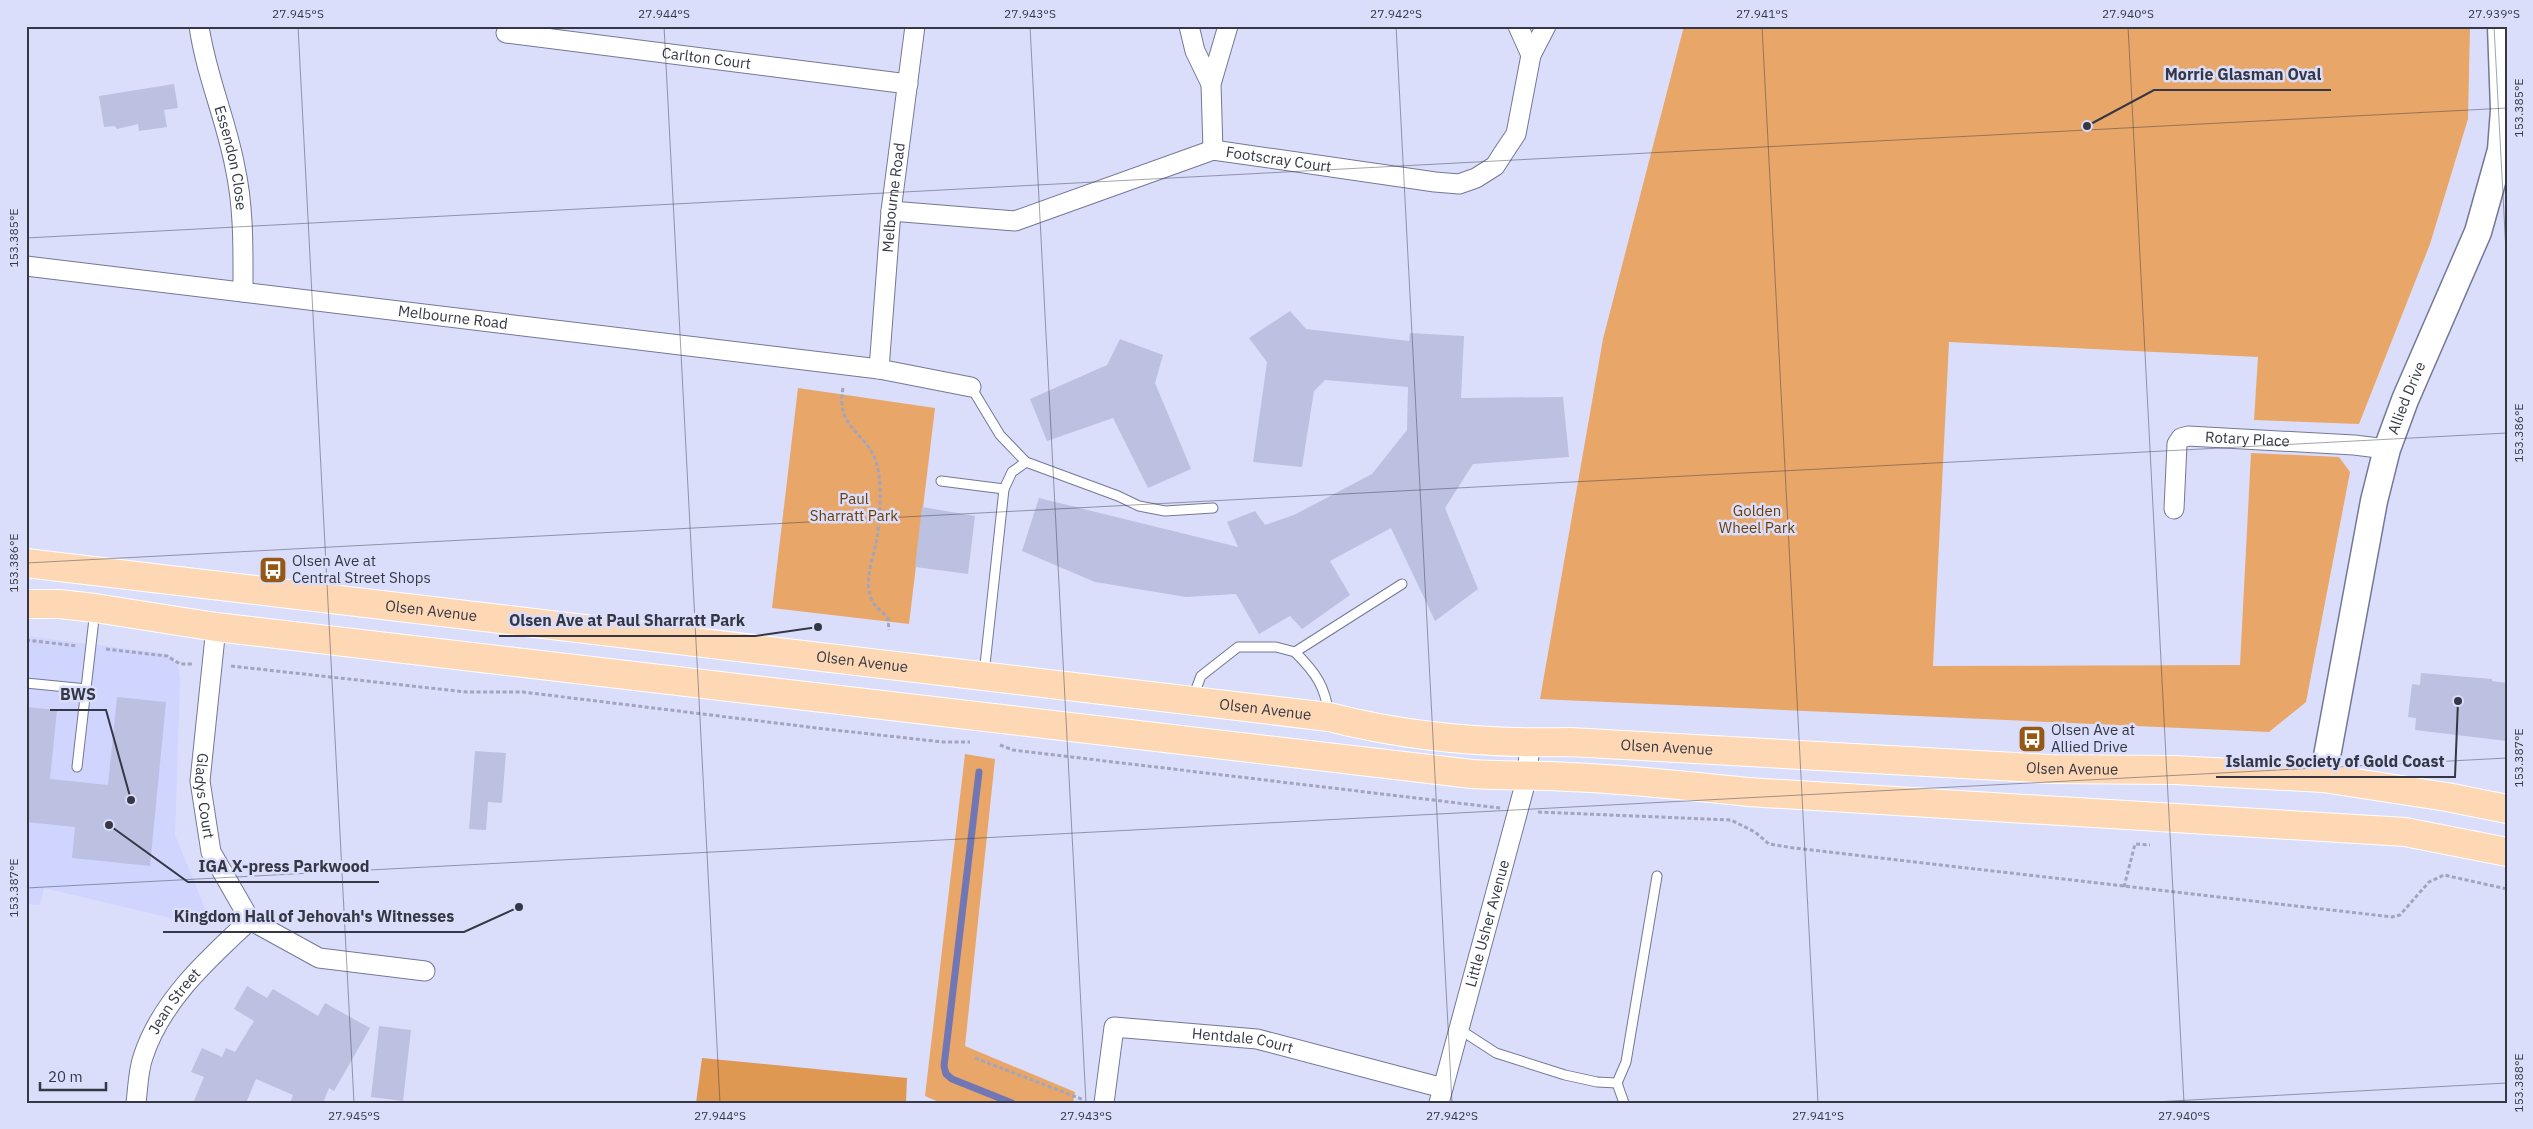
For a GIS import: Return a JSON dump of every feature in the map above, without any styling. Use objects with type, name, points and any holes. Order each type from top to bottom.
[{"type":"main road","name":"Olsen Avenue","points":[[26,563],[1192,701],[1329,718],[1370,727],[1530,743],[1570,742],[2051,769],[2174,770],[2323,778],[2447,797],[2507,809]]},
{"type":"main road","points":[[26,604],[59,604],[95,608],[216,627],[1462,773],[1527,777],[1567,776],[1672,783],[1748,792],[2396,831],[2507,852]]},
{"type":"street","name":"Essendon Close","points":[[199,26],[212,88],[235,164],[240,191],[243,292]]},
{"type":"street","name":"Melbourne Road","points":[[879,370],[891,211],[915,26]]},
{"type":"street","points":[[1189,26],[1195,51],[1211,84]]},
{"type":"street","points":[[1213,150],[1211,84],[1228,26]]},
{"type":"street","points":[[1518,26],[1531,55]]},
{"type":"street","name":"Footscray Court","points":[[891,211],[1015,221],[1213,150],[1459,184],[1476,178],[1495,166],[1516,134],[1531,55],[1546,26]]},
{"type":"street","name":"Allied Drive","points":[[2323,778],[2374,501],[2386,449],[2404,400],[2478,232],[2501,150],[2504,110],[2501,26]]},
{"type":"street","name":"Carlton Court","points":[[506,33],[908,84]]},
{"type":"street","name":"Melbourne Road","points":[[26,266],[879,370],[971,387]]},
{"type":"street","name":"Rotary Place","points":[[2174,509],[2177,444],[2181,438],[2188,436],[2325,443],[2386,449]]},
{"type":"street","name":"Gladys Court","points":[[216,627],[200,781],[211,852],[250,920]]},
{"type":"street","name":"Little Usher Avenue","points":[[1441,1095],[1527,777],[1530,743]]},
{"type":"street","points":[[250,920],[319,958],[425,971]]},
{"type":"street","name":"Jean Street","points":[[136,1103],[143,1058],[162,1015],[206,960],[250,920]]},
{"type":"street","name":"Hentdale Court","points":[[1096,1102],[1114,1027],[1257,1040],[1441,1095]]},
{"type":"lane","points":[[971,387],[1000,435],[1026,462],[1118,496],[1139,506],[1165,510],[1213,508]]},
{"type":"lane","points":[[983,676],[1004,489],[1012,472],[1026,462]]},
{"type":"lane","points":[[941,481],[1004,489]]},
{"type":"lane","points":[[1295,652],[1402,584]]},
{"type":"lane","points":[[77,767],[95,608]]},
{"type":"lane","points":[[1192,701],[1201,676],[1238,647],[1276,647],[1295,652],[1312,668],[1326,692],[1329,718]]},
{"type":"lane","points":[[26,683],[87,689]]},
{"type":"lane","points":[[1624,1103],[1617,1083],[1626,1062],[1657,876]]},
{"type":"lane","points":[[1459,1029],[1496,1053],[1565,1075],[1597,1082],[1617,1083]]},
{"type":"path","points":[[843,388],[840,404],[842,412],[869,447],[878,469],[880,502],[877,537],[870,574],[870,593],[873,602],[888,619],[889,630]]},
{"type":"path","points":[[26,640],[167,656],[180,664],[212,665],[466,692],[523,692],[944,742],[963,743],[977,740]]},
{"type":"path","points":[[997,744],[1013,750],[1517,811],[1731,820],[1755,832],[1769,844],[2392,917],[2404,912],[2429,882],[2444,875],[2507,888]]},
{"type":"path","points":[[2124,887],[2134,844],[2150,845]]},
{"type":"path","points":[[975,1058],[1096,1102]]},
{"type":"shaded area","points":[[26,636],[168,654],[178,666],[180,681],[175,835],[206,911],[192,923],[44,888],[40,905],[26,904]]},
{"type":"shaded area","points":[[702,1058],[907,1078],[906,1103],[696,1103]]},
{"type":"green space","name":"Golden Wheel Park","points":[[1684,26],[2470,26],[2468,119],[2430,244],[2359,424],[2254,420],[2258,357],[1949,342],[1933,666],[2240,665],[2251,453],[2339,457],[2350,472],[2306,702],[2269,732],[1540,699],[1603,339]]},
{"type":"green space","name":"Paul Sharratt Park","points":[[798,388],[935,408],[909,624],[772,608]]},
{"type":"green space","points":[[965,754],[995,759],[965,1046],[1075,1092],[1073,1103],[941,1103],[925,1096]]},
{"type":"building","points":[[174,84],[178,108],[164,110],[167,127],[139,131],[138,124],[117,129],[115,126],[104,127],[99,96]]},
{"type":"building","points":[[1290,311],[1306,329],[1409,341],[1410,333],[1464,336],[1461,398],[1563,397],[1569,457],[1473,464],[1445,508],[1478,589],[1435,621],[1391,528],[1330,561],[1350,595],[1302,629],[1290,616],[1259,634],[1236,594],[1186,597],[1095,582],[1022,551],[1039,498],[1238,547],[1227,522],[1255,511],[1265,525],[1294,515],[1372,474],[1407,430],[1408,387],[1325,380],[1314,391],[1302,467],[1253,462],[1267,362],[1249,338]]},
{"type":"building","points":[[1120,339],[1163,355],[1155,383],[1191,469],[1148,488],[1113,418],[1047,441],[1030,399],[1107,365]]},
{"type":"building","points":[[922,507],[975,516],[968,574],[915,567]]},
{"type":"building","points":[[2421,673],[2492,679],[2492,681],[2507,683],[2507,741],[2415,730],[2416,718],[2408,717],[2412,684],[2420,685]]},
{"type":"building","points":[[117,697],[166,702],[150,866],[72,858],[75,827],[26,822],[26,707],[57,710],[50,779],[108,785]]},
{"type":"building","points":[[475,751],[506,753],[502,803],[488,802],[486,830],[469,829]]},
{"type":"building","points":[[247,986],[267,998],[273,989],[318,1016],[325,1003],[370,1028],[334,1091],[329,1088],[323,1103],[290,1103],[293,1095],[256,1079],[246,1103],[193,1103],[204,1077],[191,1072],[202,1048],[222,1057],[226,1048],[235,1052],[254,1021],[234,1009]]},
{"type":"building","points":[[379,1026],[411,1030],[403,1101],[371,1097]]},
{"type":"waterway","points":[[979,772],[944,1066],[946,1074],[952,1079],[1012,1103]]},
{"type":"place","name":"Morrie Glasman Oval","points":[[2087,126]]},
{"type":"place","name":"Olsen Ave at Central Street Shops","points":[[273,570]]},
{"type":"place","name":"Olsen Ave at Paul Sharratt Park","points":[[818,627]]},
{"type":"place","name":"Islamic Society of Gold Coast","points":[[2458,701]]},
{"type":"place","name":"Olsen Ave at Allied Drive","points":[[2032,739]]},
{"type":"place","name":"BWS","points":[[131,800]]},
{"type":"place","name":"IGA X-press Parkwood","points":[[109,825]]},
{"type":"place","name":"Kingdom Hall of Jehovah's Witnesses","points":[[519,907]]}]
